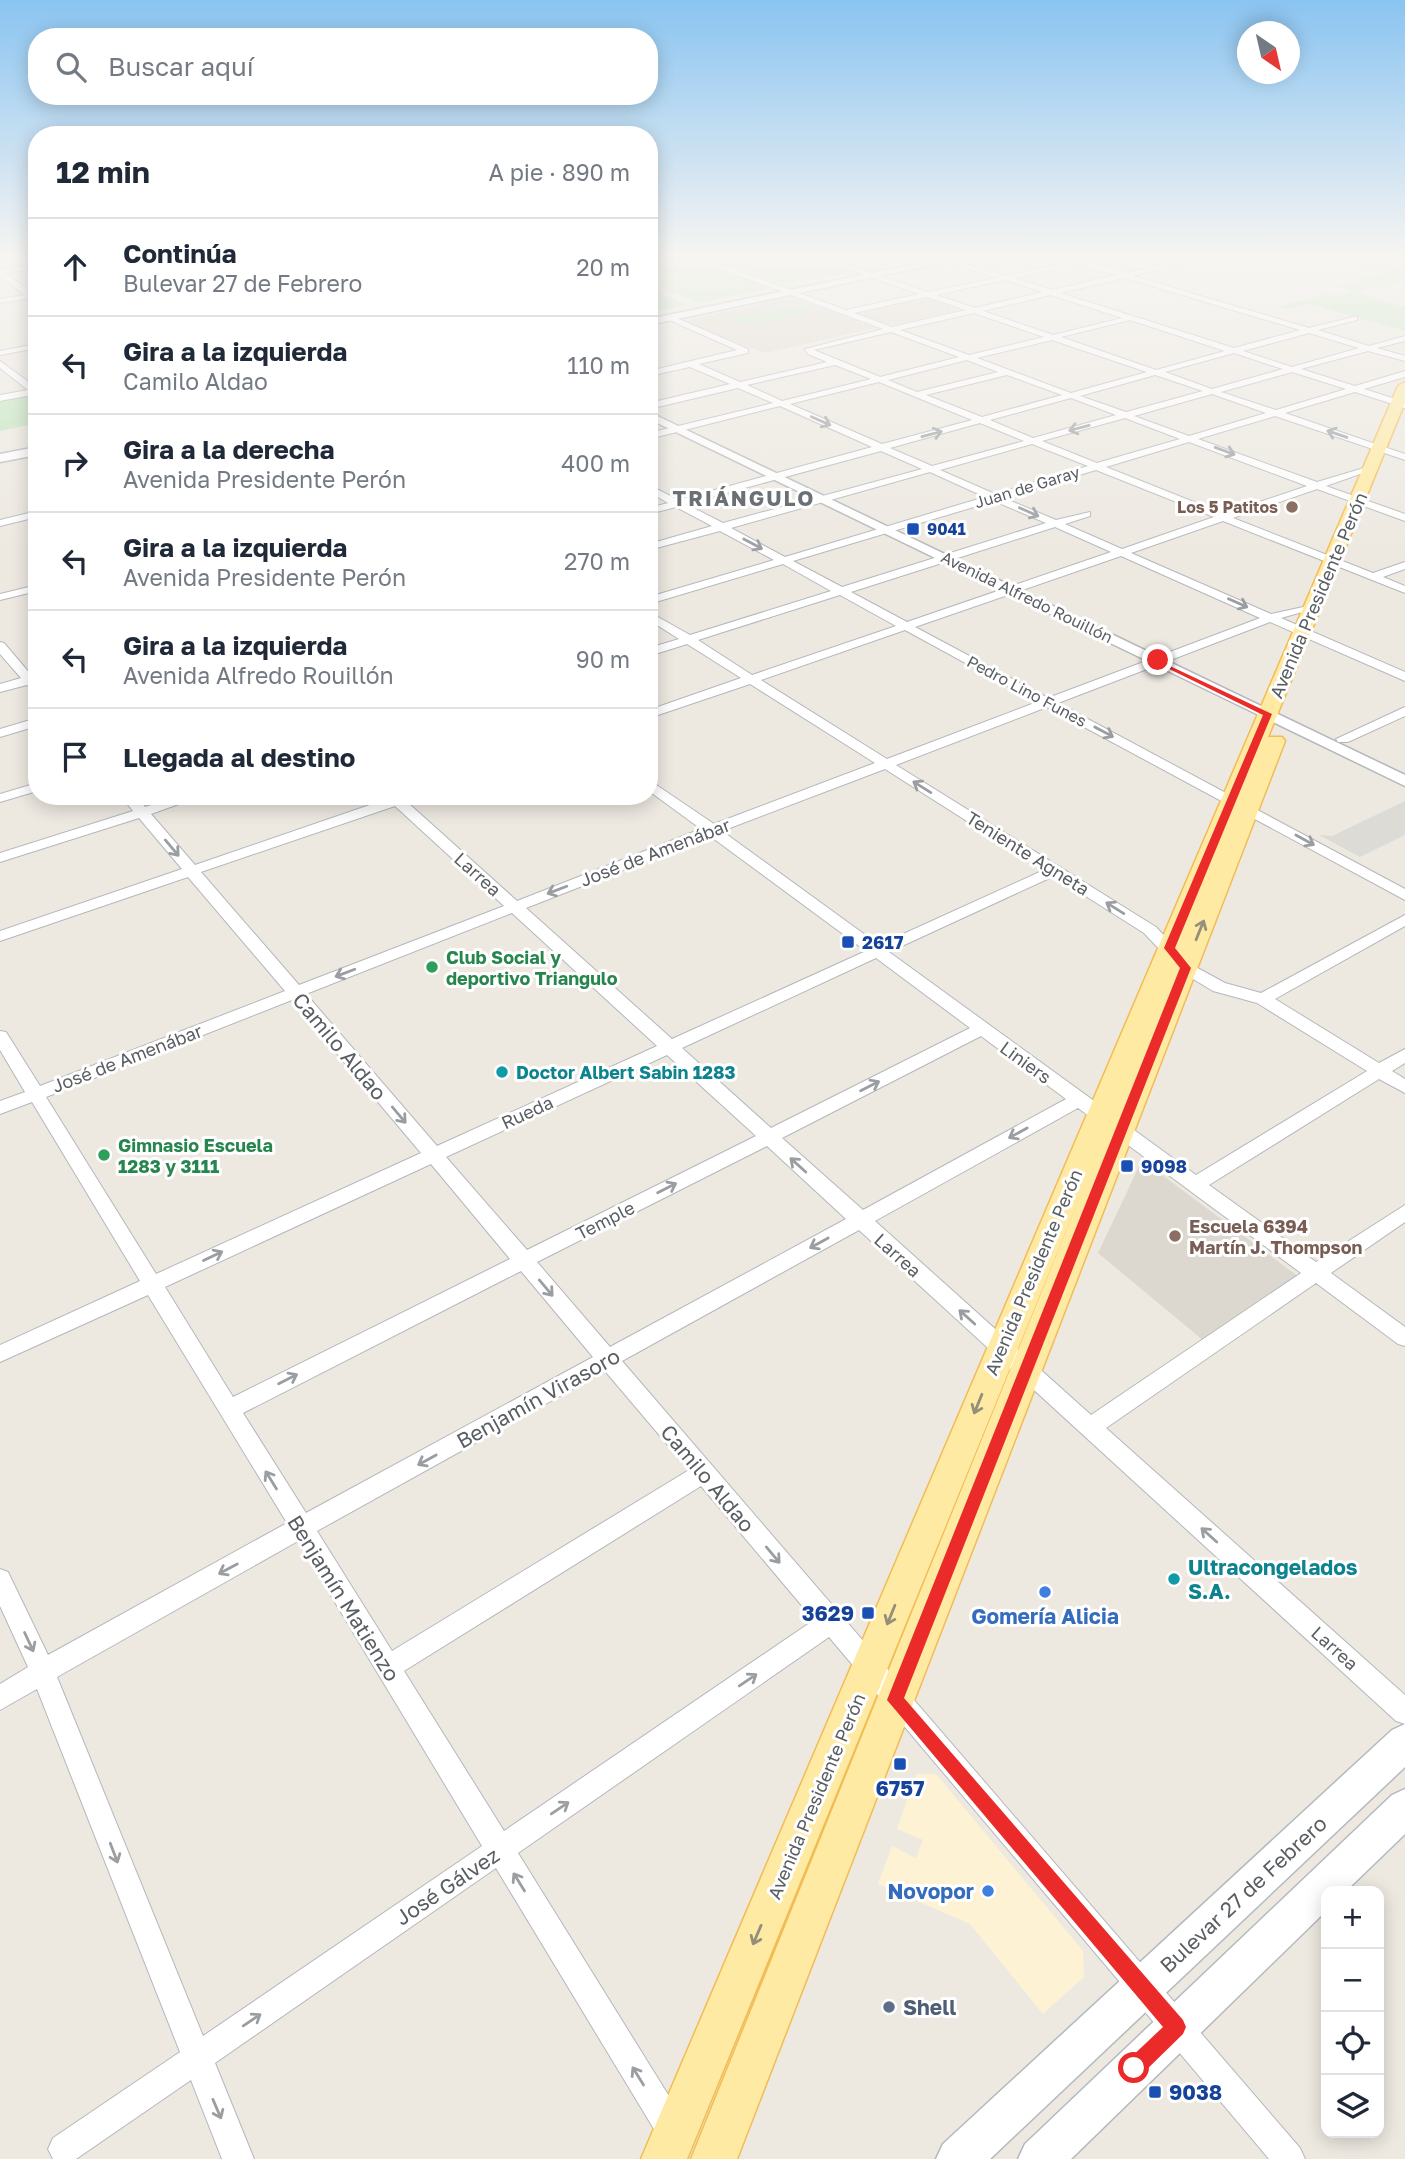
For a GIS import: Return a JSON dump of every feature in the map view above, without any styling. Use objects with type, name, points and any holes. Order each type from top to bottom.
[{"type":"main road","name":"Avenida Presidente Perón","points":[[714,2159],[1001,1348],[1099,1116],[1177,958],[1364,502],[1391,457],[1403,407],[1405,386]]},
{"type":"main road","points":[[0,452],[28,446]]},
{"type":"main road","points":[[0,458],[28,453]]},
{"type":"main road","name":"Avenida Presidente Perón","points":[[1309,635],[1313,606],[1338,564]]},
{"type":"main road","name":"Avenida Presidente Perón","points":[[676,2151],[882,1684],[1026,1371],[1099,1116]]},
{"type":"main road","name":"Bulevar 27 de Febrero","points":[[958,2159],[1405,1742]]},
{"type":"main road","points":[[1040,2159],[1405,1808]]},
{"type":"street","points":[[658,372],[725,356]]},
{"type":"street","points":[[823,356],[1405,590]]},
{"type":"street","points":[[966,356],[1405,517]]},
{"type":"street","points":[[658,434],[974,356]]},
{"type":"street","points":[[1106,356],[1275,413],[1391,457]]},
{"type":"street","points":[[658,508],[1218,356]]},
{"type":"street","points":[[1250,356],[1403,407]]},
{"type":"street","points":[[658,544],[1341,356]]},
{"type":"street","points":[[658,404],[836,362]]},
{"type":"street","points":[[0,364],[28,385]]},
{"type":"street","points":[[660,364],[671,369]]},
{"type":"street","points":[[691,364],[1405,677]]},
{"type":"street","points":[[918,394],[1009,372]]},
{"type":"street","name":"Juan de Garay","points":[[658,598],[1405,374]]},
{"type":"street","points":[[0,398],[28,393]]},
{"type":"street","name":"Avenida Alfredo Rouillón","points":[[658,412],[684,428]]},
{"type":"street","name":"Avenida Alfredo Rouillón","points":[[658,418],[684,428],[1278,713],[1405,781]]},
{"type":"street","points":[[658,710],[1317,485],[1391,457]]},
{"type":"street","name":"Pedro Lino Funes","points":[[658,493],[1405,895]]},
{"type":"street","points":[[658,649],[1086,514]]},
{"type":"street","points":[[0,523],[28,516]]},
{"type":"street","points":[[1373,577],[1405,565]]},
{"type":"street","points":[[0,597],[28,590]]},
{"type":"street","name":"José de Amenábar","points":[[0,1108],[712,830],[1270,618],[1313,606]]},
{"type":"street","name":"Teniente Agneta","points":[[658,621],[1150,929],[1177,958],[1219,987],[1263,999],[1405,1087]]},
{"type":"street","points":[[0,646],[28,676]]},
{"type":"street","points":[[0,688],[28,683]]},
{"type":"street","points":[[1343,739],[1405,710]]},
{"type":"street","name":"Avenida Alfredo Rouillón","points":[[1278,713],[1343,739],[1405,769]]},
{"type":"street","points":[[0,733],[28,725]]},
{"type":"street","points":[[0,798],[28,790]]},
{"type":"street","name":"Liniers","points":[[658,791],[1405,1338]]},
{"type":"street","name":"Camilo Aldao","points":[[135,805],[1289,2159]]},
{"type":"street","points":[[0,858],[166,805]]},
{"type":"street","points":[[0,936],[379,805]]},
{"type":"street","name":"Larrea","points":[[406,805],[668,1048],[1405,1712]]},
{"type":"street","name":"Rueda","points":[[0,1354],[1055,870]]},
{"type":"street","points":[[1263,999],[1405,919]]},
{"type":"street","name":"Temple","points":[[228,1410],[982,1029]]},
{"type":"street","name":"Benjamín Matienzo","points":[[0,1035],[150,1285],[499,1850],[676,2151]]},
{"type":"street","points":[[1195,1185],[1405,1055]]},
{"type":"street","name":"Benjamín Virasoro","points":[[0,1698],[860,1221],[1099,1116]]},
{"type":"street","points":[[1090,1427],[1405,1212]]},
{"type":"street","points":[[387,1668],[702,1473]]},
{"type":"street","points":[[0,1580],[43,1672],[195,2059],[238,2159]]},
{"type":"street","name":"José Gálvez","points":[[64,2149],[830,1623]]},
{"type":"shaded area","points":[[1405,801],[1405,835],[1360,857],[1319,835],[1332,836]]},
{"type":"shaded area","name":"Escuela 6394 Martín J. Thompson","points":[[1142,1160],[1299,1277],[1204,1341],[1098,1253]]},
{"type":"shaded area","name":"Novopor","points":[[916,1774],[936,1774],[1083,1951],[1084,1977],[1043,2014],[970,1924],[878,1884],[892,1846],[916,1858],[923,1840],[897,1829]]},
{"type":"green space","points":[[28,396],[28,425],[0,431],[0,402]]},
{"type":"place","name":"Los 5 Patitos","points":[[1292,507]]},
{"type":"place","name":"9041","points":[[913,529]]},
{"type":"place","name":"2617","points":[[848,942]]},
{"type":"place","name":"Club Social y deportivo Triangulo","points":[[432,967]]},
{"type":"place","name":"Doctor Albert Sabin 1283","points":[[502,1072]]},
{"type":"place","name":"Gimnasio Escuela 1283 y 3111","points":[[104,1155]]},
{"type":"place","name":"9098","points":[[1127,1166]]},
{"type":"place","name":"Escuela 6394 Martín J. Thompson","points":[[1175,1236]]},
{"type":"place","name":"Ultracongelados S.A.","points":[[1174,1579]]},
{"type":"place","name":"Gomería Alicia","points":[[1045,1592]]},
{"type":"place","name":"3629","points":[[868,1613]]},
{"type":"place","name":"6757","points":[[900,1764]]},
{"type":"place","name":"Novopor","points":[[988,1891]]},
{"type":"place","name":"Shell","points":[[889,2007]]},
{"type":"place","name":"9038","points":[[1155,2092]]},
{"type":"district","name":"TRIÁNGULO","points":[[744,498]]},
{"type":"route","points":[[1134,2068],[1176,2027],[895,1700],[1186,968],[1169,948],[1268,714],[1158,660]]}]
